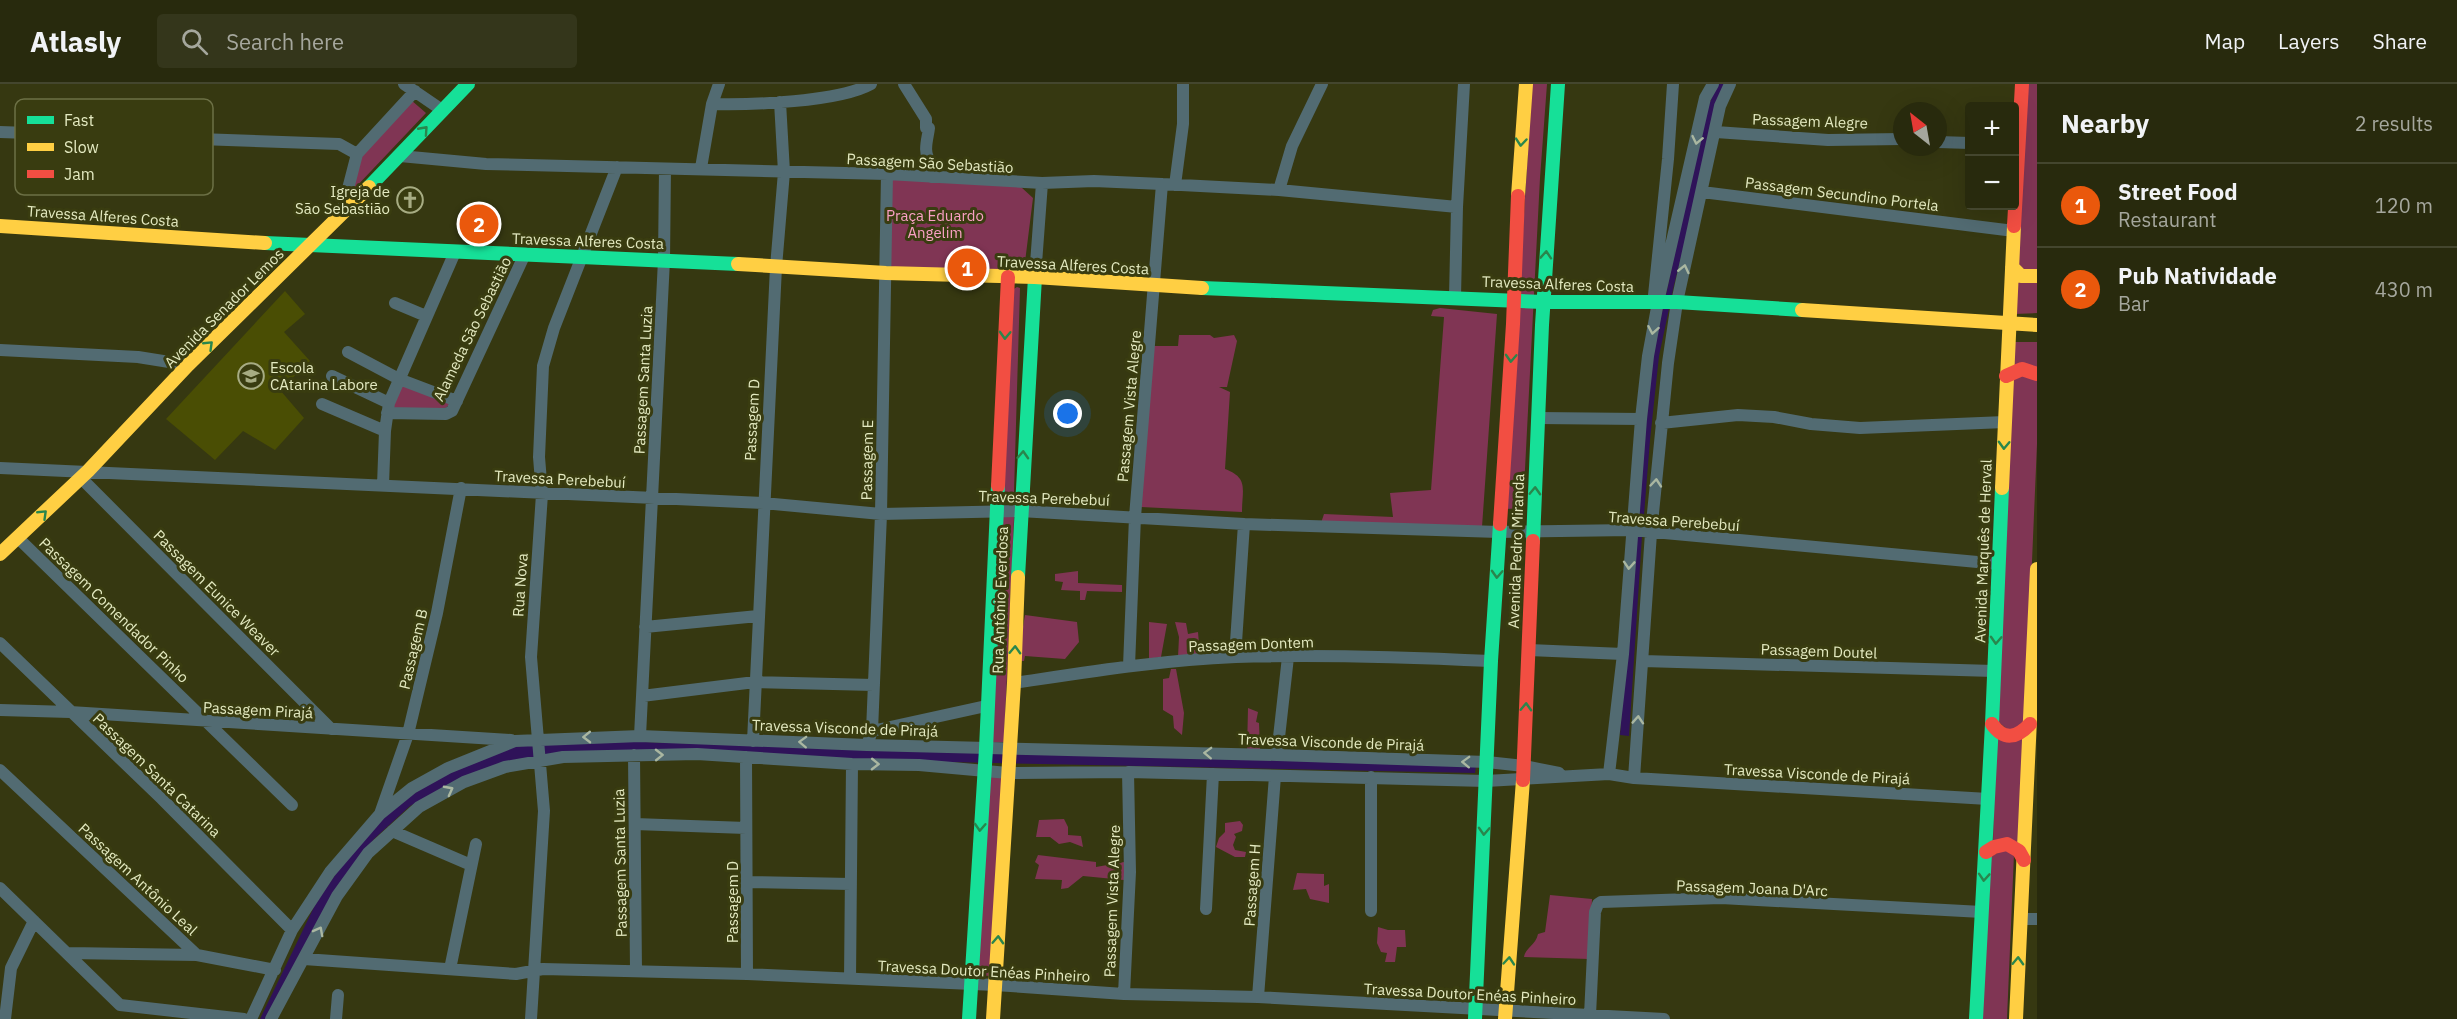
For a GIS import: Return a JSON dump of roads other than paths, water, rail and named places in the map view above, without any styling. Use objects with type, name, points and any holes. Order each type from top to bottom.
[{"type":"main road","name":"Avenida Senador Lemos","points":[[0,554],[84,474],[188,365],[400,156],[468,84]]},
{"type":"main road","name":"Avenida Pedro Miranda","points":[[1475,1014],[1491,661],[1514,300],[1518,172],[1526,84]]},
{"type":"main road","name":"Avenida Pedro Miranda","points":[[1505,1015],[1524,773],[1543,302],[1558,84]]},
{"type":"main road","name":"Avenida Marquês de Herval","points":[[2019,121],[2022,84]]},
{"type":"main road","name":"Avenida Marquês de Herval","points":[[1976,1019],[1986,852],[2017,156]]},
{"type":"main road","name":"Travessa Alferes Costa","points":[[0,226],[310,246],[664,260],[1154,286],[1543,302],[1677,302],[2037,325]]},
{"type":"main road","points":[[2012,267],[2021,276],[2037,276]]},
{"type":"main road","name":"Rua Antônio Everdosa","points":[[969,1019],[986,748],[986,706],[998,510],[1008,277]]},
{"type":"main road","name":"Rua Antônio Everdosa","points":[[993,1019],[1014,683],[1020,511],[1035,278]]},
{"type":"main road","points":[[2006,376],[2022,369],[2037,374]]},
{"type":"main road","points":[[2016,1019],[2024,860],[2031,802],[2030,724],[2037,569]]},
{"type":"main road","points":[[1992,724],[1998,733],[2006,737],[2021,734],[2030,724]]},
{"type":"main road","points":[[1986,852],[1994,847],[2007,844],[2019,851],[2024,860]]},
{"type":"street","points":[[700,168],[712,104],[719,84]]},
{"type":"street","points":[[712,104],[743,105],[780,102],[837,94],[870,84]]},
{"type":"street","points":[[904,84],[926,119],[926,128],[929,128],[926,151],[927,158],[931,162],[931,177]]},
{"type":"street","points":[[1175,185],[1183,124],[1183,84]]},
{"type":"street","points":[[1279,190],[1292,146],[1322,84]]},
{"type":"street","points":[[1455,297],[1457,207],[1464,84]]},
{"type":"street","points":[[1609,774],[1623,654],[1641,419],[1656,303],[1673,84]]},
{"type":"street","points":[[1656,303],[1706,98],[1713,84]]},
{"type":"street","points":[[1634,778],[1651,533],[1661,423],[1677,302],[1720,106],[1730,84]]},
{"type":"street","points":[[341,213],[357,154],[409,88],[442,110]]},
{"type":"street","name":"Passagem D","points":[[753,741],[763,503],[776,267],[784,172],[780,102]]},
{"type":"street","points":[[0,132],[15,133]]},
{"type":"street","name":"Passagem Alegre","points":[[1716,132],[1828,140],[1893,139]]},
{"type":"street","points":[[213,140],[339,144],[357,154]]},
{"type":"street","points":[[1947,143],[1965,144]]},
{"type":"street","name":"Passagem São Sebastião","points":[[400,156],[486,164],[887,174],[1042,183],[1094,181],[1161,184],[1279,190],[1457,207]]},
{"type":"street","name":"Rua Nova","points":[[531,1019],[532,971],[543,834],[540,758],[531,657],[542,494],[539,457],[543,366],[554,328],[617,166]]},
{"type":"street","name":"Passagem Santa Luzia","points":[[640,736],[664,260],[665,169]]},
{"type":"street","name":"Passagem E","points":[[867,745],[872,731],[881,514],[887,174]]},
{"type":"street","name":"Rua Antônio Everdosa","points":[[1035,278],[1042,183]]},
{"type":"street","name":"Passagem Vista Alegre","points":[[1129,666],[1135,517],[1161,184]]},
{"type":"street","name":"Passagem Secundino Portela","points":[[1702,192],[2014,231]]},
{"type":"street","points":[[383,485],[388,408],[455,252]]},
{"type":"street","name":"Alameda São Sebastião","points":[[388,408],[446,414],[452,411],[524,256]]},
{"type":"street","points":[[395,303],[426,316]]},
{"type":"street","points":[[0,350],[138,357],[188,365]]},
{"type":"street","points":[[348,352],[399,379],[457,401]]},
{"type":"street","points":[[332,376],[388,408]]},
{"type":"street","points":[[322,404],[385,431]]},
{"type":"street","points":[[1661,423],[1738,415],[1860,428],[2005,422]]},
{"type":"street","points":[[1538,418],[1641,419]]},
{"type":"street","name":"Travessa Perebebuí","points":[[0,468],[84,474],[461,488],[542,494],[763,503],[881,514],[998,510],[1244,524],[1499,532],[1632,530],[1999,564]]},
{"type":"street","name":"Passagem Eunice Weaver","points":[[84,474],[332,729]]},
{"type":"street","name":"Passagem B","points":[[380,814],[408,734],[437,613],[461,488]]},
{"type":"street","points":[[1235,657],[1244,524]]},
{"type":"street","name":"Passagem Comendador Pinho","points":[[18,538],[292,805]]},
{"type":"street","points":[[645,627],[758,616]]},
{"type":"street","name":"Passagem Santa Catarina","points":[[0,644],[162,799],[292,930]]},
{"type":"street","points":[[1529,650],[1623,654]]},
{"type":"street","name":"Passagem Dontem","points":[[1014,683],[1129,666],[1235,657],[1350,655],[1491,661]]},
{"type":"street","points":[[1277,755],[1288,657]]},
{"type":"street","name":"Passagem Doutel","points":[[1643,661],[1994,671]]},
{"type":"street","points":[[642,696],[755,682],[874,685]]},
{"type":"street","points":[[872,731],[986,706]]},
{"type":"street","name":"Passagem Pirajá","points":[[0,710],[70,712],[515,741]]},
{"type":"street","name":"Travessa Visconde de Pirajá","points":[[251,1019],[292,930],[330,872],[380,814],[412,788],[448,768],[515,741],[640,736],[867,745],[1487,762],[1524,773],[1609,774],[1634,778],[1988,799]]},
{"type":"street","name":"Travessa Visconde de Pirajá","points":[[271,1019],[337,897],[368,853],[419,807],[464,782],[540,758],[697,754],[1008,771],[1486,781],[1524,773]]},
{"type":"street","name":"Passagem Santa Luzia","points":[[634,755],[636,971]]},
{"type":"street","name":"Passagem D","points":[[746,757],[747,974]]},
{"type":"street","points":[[850,979],[852,764]]},
{"type":"street","name":"Passagem Antônio Leal","points":[[0,770],[197,955],[275,970]]},
{"type":"street","name":"Passagem Vista Alegre","points":[[1124,994],[1130,872],[1128,772]]},
{"type":"street","points":[[1206,909],[1213,774]]},
{"type":"street","name":"Passagem H","points":[[1258,997],[1275,776]]},
{"type":"street","points":[[1371,777],[1371,911]]},
{"type":"street","points":[[635,824],[746,828]]},
{"type":"street","points":[[392,831],[471,865]]},
{"type":"street","points":[[450,969],[476,844]]},
{"type":"street","points":[[747,882],[851,884]]},
{"type":"street","points":[[0,888],[120,1005],[244,1019]]},
{"type":"street","name":"Passagem Joana D'Arc","points":[[1590,1015],[1595,912],[1601,902],[1721,898],[1982,912]]},
{"type":"street","points":[[2020,919],[2037,919]]},
{"type":"street","points":[[5,1019],[11,968],[34,921]]},
{"type":"street","points":[[68,953],[197,955]]},
{"type":"street","name":"Travessa Doutor Enéas Pinheiro","points":[[304,959],[516,974],[532,971],[747,974],[995,985],[1124,994],[1258,997],[1475,1014],[1590,1015],[1664,1019]]},
{"type":"street","points":[[336,1019],[338,995]]},
{"type":"place","name":"Igreja de São Sebastião","points":[[410,200]]},
{"type":"place","name":"Pub Natividade","points":[[479,224]]},
{"type":"place","name":"Street Food","points":[[967,268]]},
{"type":"place","name":"Escola CAtarina Labore","points":[[251,376]]},
{"type":"park label","name":"Praça Eduardo Angelim","points":[[935,224]]}]
